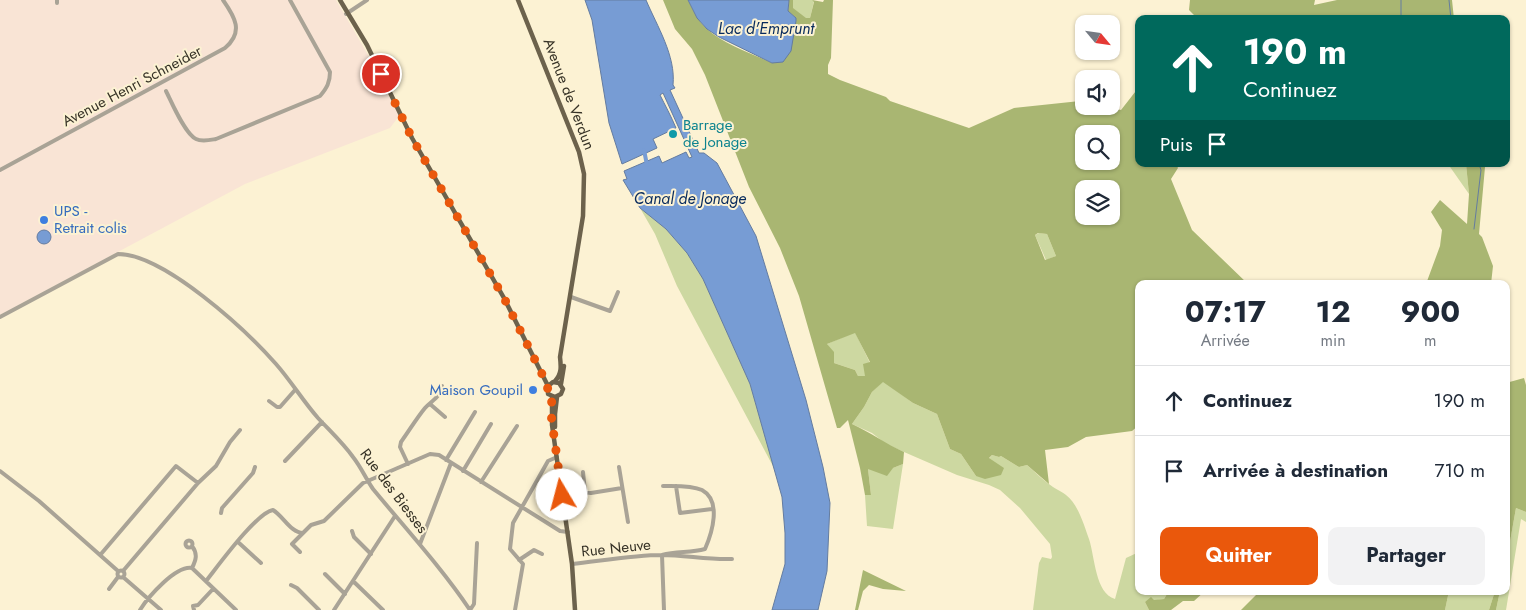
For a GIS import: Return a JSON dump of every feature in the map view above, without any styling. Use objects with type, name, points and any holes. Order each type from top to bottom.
[{"type":"main road","points":[[340,0],[367,45],[412,138],[504,298],[540,368],[551,383],[561,384]]},
{"type":"main road","name":"Avenue de Verdun","points":[[518,0],[556,92],[582,163],[583,216],[560,357],[560,375],[551,383]]},
{"type":"main road","name":"Avenue de Verdun","points":[[554,397],[562,392],[561,384],[564,371],[563,347]]},
{"type":"main road","points":[[551,383],[547,392],[554,397],[551,414],[572,564],[575,610]]},
{"type":"street","points":[[224,2],[230,0]]},
{"type":"street","points":[[156,86],[166,91],[190,134],[196,139],[206,141],[216,139],[320,96],[327,88],[330,72],[290,0]]},
{"type":"street","points":[[347,13],[367,0]]},
{"type":"street","name":"Avenue Henri Schneider","points":[[0,170],[229,45],[234,38],[236,24],[233,14],[224,2]]},
{"type":"street","points":[[166,91],[167,80]]},
{"type":"street","name":"Rue des Biesses","points":[[0,317],[114,256],[122,254],[160,267],[179,278],[215,307],[276,364],[322,422],[355,459],[368,481],[452,583],[470,610]]},
{"type":"street","points":[[571,297],[610,311],[618,292]]},
{"type":"street","points":[[408,464],[400,447],[400,442],[441,391],[442,386]]},
{"type":"street","points":[[268,401],[280,407],[296,390]]},
{"type":"street","points":[[430,404],[445,417]]},
{"type":"street","points":[[446,460],[475,412]]},
{"type":"street","points":[[285,461],[322,422]]},
{"type":"street","points":[[463,471],[491,424]]},
{"type":"street","points":[[481,482],[517,426]]},
{"type":"street","points":[[121,571],[198,483],[216,466],[230,442],[240,430]]},
{"type":"street","points":[[300,552],[292,544],[312,525],[324,520],[363,483],[430,454],[434,454],[451,463],[560,532],[568,532]]},
{"type":"street","points":[[515,610],[523,564],[510,549],[513,523],[548,461],[557,457]]},
{"type":"street","points":[[420,544],[451,463]]},
{"type":"street","points":[[101,554],[176,466],[198,483]]},
{"type":"street","points":[[221,513],[222,508],[253,473],[255,466]]},
{"type":"street","points":[[619,467],[628,522]]},
{"type":"street","points":[[0,472],[39,501],[124,574],[109,588]]},
{"type":"street","points":[[583,472],[585,492]]},
{"type":"street","points":[[662,486],[676,486],[702,490],[709,498],[712,509],[680,513],[676,486]]},
{"type":"street","points":[[562,495],[622,488]]},
{"type":"street","name":"Rue Neuve","points":[[572,564],[684,553],[705,549],[714,524],[712,509]]},
{"type":"street","points":[[206,581],[251,526],[270,510],[277,512],[295,531],[303,533]]},
{"type":"street","points":[[334,610],[396,516]]},
{"type":"street","points":[[352,531],[354,537],[371,554]]},
{"type":"street","points":[[238,542],[261,563]]},
{"type":"street","points":[[470,610],[474,604],[477,543]]},
{"type":"street","points":[[192,546],[196,553],[196,558],[192,568]]},
{"type":"street","points":[[519,560],[534,550],[542,554]]},
{"type":"street","points":[[662,555],[664,610]]},
{"type":"street","name":"Rue Neuve","points":[[662,555],[706,557],[714,560],[732,559]]},
{"type":"street","points":[[140,610],[148,598],[181,569],[192,568],[236,610]]},
{"type":"street","points":[[325,574],[345,594]]},
{"type":"street","points":[[121,577],[161,610]]},
{"type":"street","points":[[353,581],[383,610]]},
{"type":"street","points":[[291,585],[297,588],[319,610]]},
{"type":"street","points":[[194,610],[193,606],[198,605],[213,589]]},
{"type":"street","points":[[198,605],[198,610]]},
{"type":"shaded area","points":[[0,0],[336,0],[371,60],[399,116],[390,128],[245,184],[0,315]]},
{"type":"green space","points":[[663,0],[688,0],[701,22],[714,35],[772,63],[796,18],[788,11],[789,0],[793,0],[793,8],[806,18],[810,18],[814,2],[812,0],[823,2],[824,0],[833,0],[831,58],[828,65],[828,74],[886,97],[890,101],[969,128],[1014,108],[1075,102],[1075,115],[1120,115],[1120,110],[1135,92],[1135,167],[1178,167],[1171,179],[1192,230],[1244,280],[1135,280],[1135,428],[1132,431],[1086,437],[1068,447],[1045,450],[1049,484],[1027,465],[1019,467],[1001,456],[992,455],[989,458],[1004,468],[1001,475],[985,479],[976,476],[961,454],[950,449],[937,414],[913,403],[883,382],[872,392],[852,424],[904,452],[903,464],[893,468],[887,476],[868,469],[871,495],[865,495],[848,420],[840,428],[837,428],[799,296],[780,248],[749,187],[705,75],[692,49],[675,29]],"holes":[[[1038,233],[1047,234],[1056,256],[1045,260],[1035,235]],[[855,333],[870,362],[863,364],[865,376],[858,376],[855,370],[834,363],[834,352],[827,344]]]},
{"type":"green space","points":[[793,0],[814,1],[810,18],[805,18],[792,8]]},
{"type":"green space","points":[[1190,0],[1315,0],[1314,5],[1337,0],[1452,0],[1454,15],[1194,15],[1189,10]]},
{"type":"green space","points":[[1450,167],[1466,167],[1469,194]]},
{"type":"green space","points":[[1466,167],[1485,167],[1479,234],[1482,237],[1493,266],[1491,280],[1427,280],[1440,246],[1442,230],[1431,212],[1440,200],[1467,224],[1469,194]]},
{"type":"green space","points":[[640,208],[666,229],[687,253],[703,279],[750,384],[775,470],[677,286],[655,234]]},
{"type":"green space","points":[[1039,233],[1047,234],[1056,256],[1046,260],[1035,235]]},
{"type":"green space","points":[[855,332],[870,363],[865,376],[858,376],[855,370],[834,363],[827,344]]},
{"type":"green space","points":[[1524,378],[1526,385],[1526,512],[1516,508],[1510,542],[1510,382]]},
{"type":"green space","points":[[883,381],[913,403],[937,414],[950,449],[961,454],[976,476],[992,455],[1001,456],[1019,467],[1027,465],[1046,482],[1065,494],[1074,504],[1083,521],[1089,539],[1097,574],[1103,590],[1108,595],[1115,599],[1126,558],[1135,554],[1135,595],[1166,595],[1164,599],[1145,602],[1149,610],[1033,610],[1039,563],[1042,557],[1051,559],[1050,544],[1020,508],[1000,490],[957,475],[886,444],[872,433],[852,424],[872,392]]},
{"type":"green space","points":[[903,464],[893,529],[867,526],[865,495],[871,495],[868,469],[893,468]]},
{"type":"green space","points":[[1516,508],[1526,512],[1526,522],[1521,519],[1510,586],[1510,542]]},
{"type":"green space","points":[[863,570],[906,591],[883,589],[869,585],[863,591],[858,610],[855,610]]},
{"type":"green space","points":[[1166,595],[1201,595],[1194,601],[1183,601],[1171,610],[1149,610],[1145,602],[1151,597],[1154,600],[1164,599]]},
{"type":"green space","points":[[1256,595],[1448,595],[1445,610],[1241,610]]},
{"type":"green space","points":[[1448,595],[1494,595],[1489,610],[1445,610]]},
{"type":"green space","points":[[1494,595],[1499,595],[1496,610],[1489,610]]},
{"type":"green space","points":[[1499,595],[1508,595],[1506,610],[1496,610]]},
{"type":"water","name":"Canal de Jonage","points":[[585,0],[646,0],[665,41],[672,63],[673,85],[675,88],[670,90],[699,153],[704,153],[717,163],[756,236],[806,400],[830,503],[827,571],[818,610],[772,610],[785,564],[782,497],[750,384],[703,279],[687,253],[666,229],[640,208],[623,180],[627,179],[624,171],[659,156],[662,163],[686,152],[689,158],[692,157],[663,93],[660,95],[676,128],[653,139],[657,148],[622,164],[609,123],[592,20]]},
{"type":"water","name":"Lac d'Emprunt","points":[[688,0],[789,0],[788,11],[796,18],[791,51],[783,62],[772,63],[719,37],[707,29],[697,18]]},
{"type":"water","points":[[44,230],[49,232],[51,237],[49,242],[44,244],[39,242],[37,237],[39,232]]},
{"type":"waterway","points":[[1401,0],[1401,15]]},
{"type":"waterway","points":[[1449,0],[1451,15]]},
{"type":"waterway","name":"Canal de Jonage","points":[[644,150],[647,165]]},
{"type":"waterway","points":[[1474,229],[1480,167]]},
{"type":"place","name":"Barrage de Jonage","points":[[673,134]]},
{"type":"place","name":"UPS - Retrait colis","points":[[44,220]]},
{"type":"place","name":"Maison Goupil","points":[[533,390]]},
{"type":"route","points":[[381,74],[412,138],[504,298],[548,386],[547,392],[552,396],[551,414],[562,495]]}]
